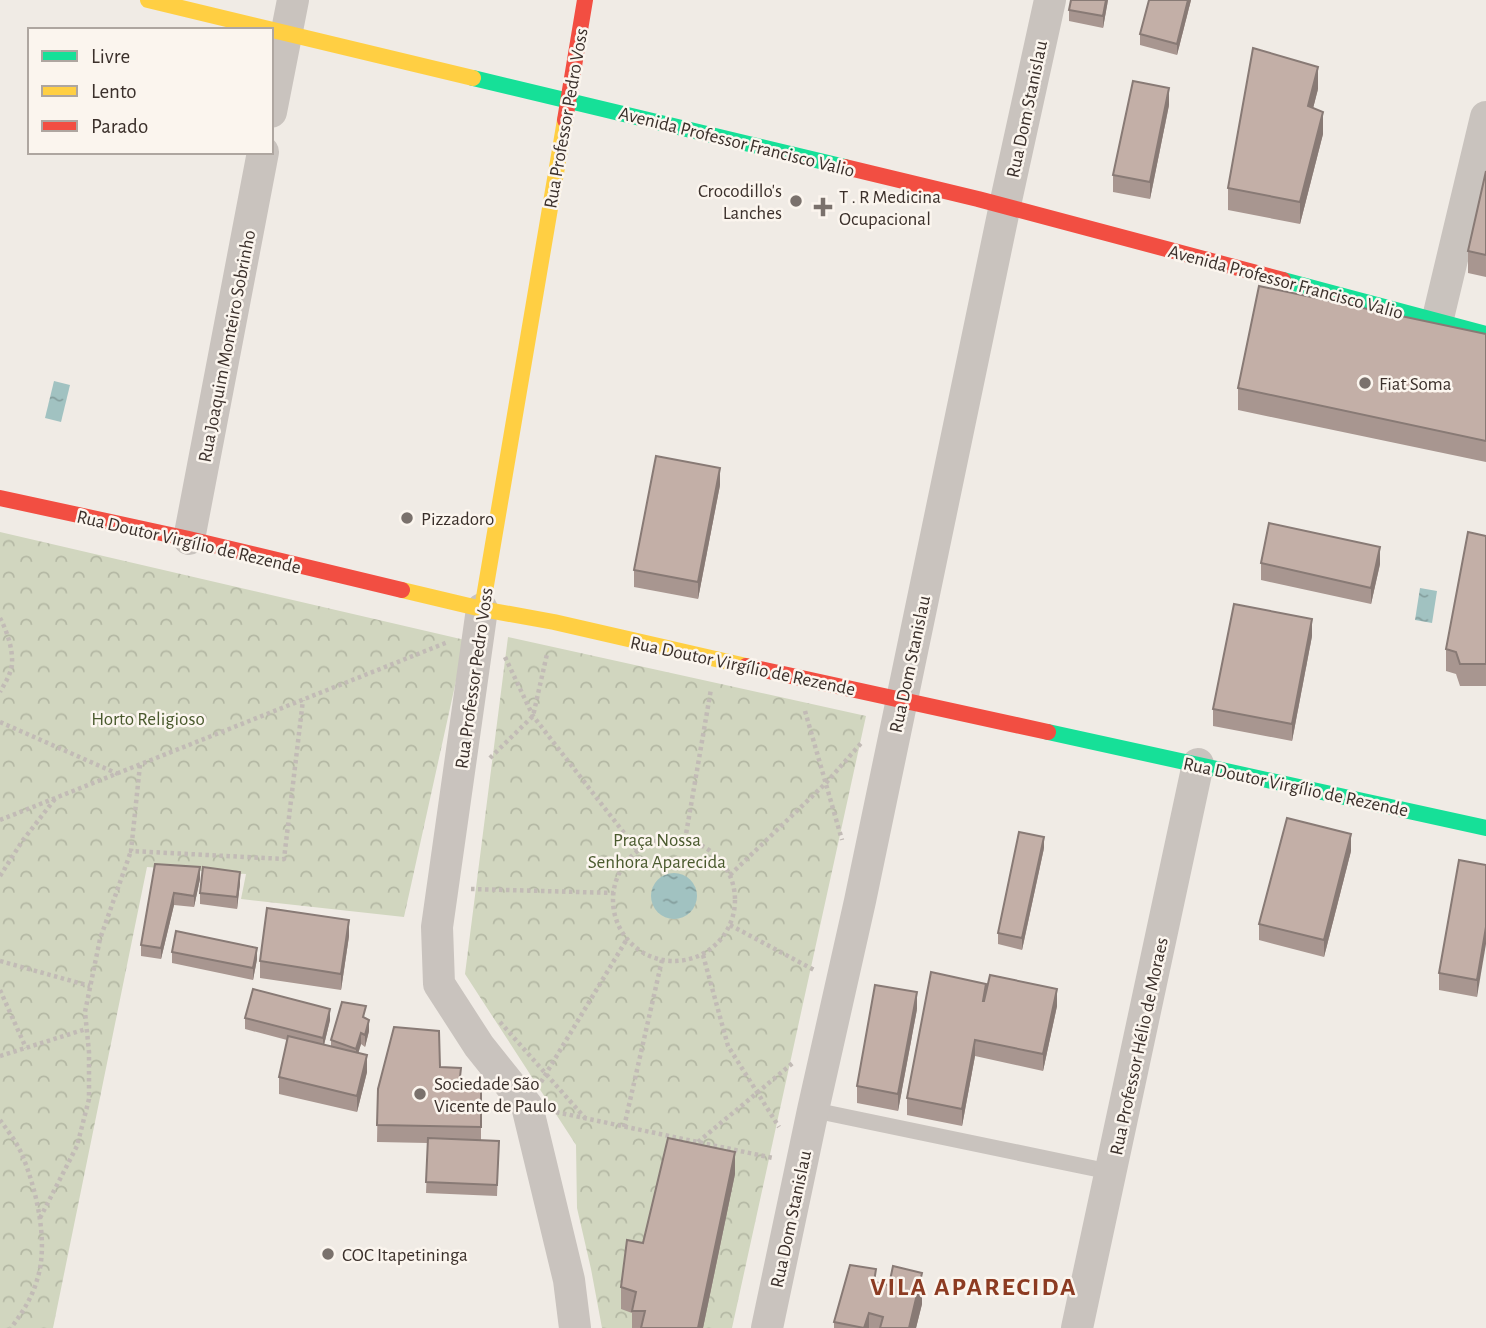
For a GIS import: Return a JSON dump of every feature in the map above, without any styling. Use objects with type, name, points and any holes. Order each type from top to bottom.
[{"type":"street","name":"Avenida Professor Francisco Valio","points":[[148,0],[269,28]]},
{"type":"street","points":[[273,101],[293,0]]},
{"type":"street","name":"Rua Professor Pedro Voss","points":[[575,1328],[569,1280],[527,1106],[479,1046],[439,984],[437,927],[481,619],[585,0]]},
{"type":"street","name":"Rua Dom Stanislau","points":[[767,1328],[902,699],[1004,205],[1050,0]]},
{"type":"street","name":"Avenida Professor Francisco Valio","points":[[273,29],[1004,205],[1486,334]]},
{"type":"street","points":[[1437,322],[1486,117]]},
{"type":"street","name":"Rua Joaquim Monteiro Sobrinho","points":[[189,539],[263,154]]},
{"type":"street","name":"Rua Doutor Virgílio de Rezende","points":[[0,498],[189,539],[481,619],[554,622],[1486,828]]},
{"type":"street","name":"Rua Professor Hélio de Moraes","points":[[1077,1328],[1198,765]]},
{"type":"lane","points":[[813,1110],[1111,1172]]},
{"type":"path","points":[[0,618],[7,632],[12,663],[0,692]]},
{"type":"path","points":[[0,820],[303,700],[481,619]]},
{"type":"path","points":[[457,789],[533,716],[554,622]]},
{"type":"path","points":[[505,657],[533,716],[638,851]]},
{"type":"path","points":[[685,840],[716,659]]},
{"type":"path","points":[[795,676],[845,849]]},
{"type":"path","points":[[131,850],[284,859],[303,700]]},
{"type":"path","points":[[0,722],[118,774]]},
{"type":"path","points":[[730,876],[825,783],[868,736]]},
{"type":"path","points":[[40,1218],[77,1146],[89,1099],[89,1052],[85,1012],[100,939],[131,850],[140,765]]},
{"type":"path","points":[[0,876],[23,840],[56,798]]},
{"type":"path","points":[[668,839],[685,840],[712,852],[722,863],[735,892],[735,909],[730,925],[719,943],[703,955],[683,961],[662,960],[643,953],[620,929],[613,905],[614,893],[618,877],[626,863],[638,851],[668,839]]},
{"type":"path","points":[[443,888],[614,893]]},
{"type":"path","points":[[730,925],[841,985]]},
{"type":"path","points":[[627,939],[527,1106],[802,1164]]},
{"type":"path","points":[[703,955],[728,1046],[802,1164]]},
{"type":"path","points":[[624,1127],[662,960]]},
{"type":"path","points":[[0,961],[90,986]]},
{"type":"path","points":[[0,990],[26,1048]]},
{"type":"path","points":[[492,1013],[586,1118]]},
{"type":"path","points":[[0,1056],[86,1029]]},
{"type":"path","points":[[698,1142],[830,1033]]},
{"type":"path","points":[[0,1120],[22,1154],[40,1218],[38,1279],[26,1307],[11,1328]]},
{"type":"green space","name":"Horto Religioso","points":[[0,532],[465,640],[404,917],[241,899],[246,874],[147,867],[53,1328],[0,1328]]},
{"type":"green space","name":"Praça Nossa Senhora Aparecida","points":[[508,637],[866,716],[732,1328],[602,1328],[577,1208],[576,1145],[465,974]]},
{"type":"water","points":[[54,381],[70,385],[61,422],[45,418]]},
{"type":"water","points":[[1420,588],[1437,591],[1432,623],[1415,620]]},
{"type":"water","points":[[674,873],[691,879],[697,896],[691,913],[674,919],[657,913],[651,896],[657,879]]},
{"type":"building","points":[[1071,0],[1106,0],[1103,16],[1069,10]]},
{"type":"building","points":[[1149,0],[1188,0],[1177,44],[1140,34]]},
{"type":"building","points":[[1253,48],[1318,67],[1308,106],[1323,112],[1300,202],[1228,188]]},
{"type":"building","points":[[1133,81],[1169,88],[1150,182],[1113,175]]},
{"type":"building","points":[[1486,171],[1486,255],[1468,251]]},
{"type":"building","name":"Fiat Soma","points":[[1259,286],[1486,334],[1486,441],[1238,388]]},
{"type":"building","points":[[656,456],[720,468],[698,582],[634,570]]},
{"type":"building","points":[[1269,523],[1380,547],[1371,588],[1261,563]]},
{"type":"building","points":[[1468,532],[1486,536],[1486,664],[1460,664],[1456,652],[1446,649]]},
{"type":"building","points":[[1234,604],[1312,619],[1292,724],[1213,709]]},
{"type":"building","points":[[1287,818],[1351,834],[1324,940],[1259,924]]},
{"type":"building","points":[[1019,832],[1044,837],[1022,938],[998,933]]},
{"type":"building","points":[[1459,860],[1486,865],[1486,927],[1477,980],[1439,973]]},
{"type":"building","points":[[155,864],[200,867],[194,896],[174,893],[161,948],[141,945]]},
{"type":"building","points":[[203,867],[240,872],[237,897],[200,893]]},
{"type":"building","points":[[267,908],[349,920],[341,974],[260,961]]},
{"type":"building","points":[[176,931],[257,948],[253,968],[172,952]]},
{"type":"building","points":[[931,972],[986,984],[983,1001],[990,975],[1057,989],[1043,1054],[975,1040],[962,1109],[907,1098]]},
{"type":"building","points":[[875,985],[917,992],[898,1094],[857,1086]]},
{"type":"building","points":[[253,989],[330,1009],[323,1038],[245,1018]]},
{"type":"building","points":[[342,1002],[366,1006],[363,1017],[369,1020],[365,1035],[361,1033],[356,1049],[331,1040]]},
{"type":"building","name":"Sociedade São Vicente de Paulo","points":[[394,1027],[439,1031],[440,1067],[461,1068],[459,1086],[481,1091],[481,1127],[377,1125],[378,1089]]},
{"type":"building","points":[[288,1036],[367,1055],[357,1096],[279,1077]]},
{"type":"building","points":[[428,1138],[499,1141],[497,1185],[426,1182]]},
{"type":"building","points":[[668,1138],[735,1152],[698,1328],[641,1328],[645,1311],[632,1311],[636,1292],[621,1287],[627,1240],[643,1243]]},
{"type":"building","points":[[850,1265],[876,1269],[874,1282],[889,1285],[893,1266],[922,1273],[909,1328],[880,1328],[883,1317],[869,1313],[864,1328],[834,1322]]},
{"type":"traffic: fast","points":[[473,78],[845,167]]},
{"type":"traffic: fast","points":[[1283,280],[1486,334]]},
{"type":"traffic: fast","points":[[1048,732],[1486,828]]},
{"type":"traffic: slow","points":[[148,0],[265,28]]},
{"type":"traffic: slow","points":[[273,30],[473,78]]},
{"type":"traffic: slow","points":[[482,609],[565,120]]},
{"type":"traffic: slow","points":[[402,590],[746,666]]},
{"type":"traffic: jam","points":[[565,120],[585,0]]},
{"type":"traffic: jam","points":[[845,167],[978,199],[1283,280]]},
{"type":"traffic: jam","points":[[0,498],[189,539],[402,590]]},
{"type":"traffic: jam","points":[[746,666],[1048,732]]},
{"type":"place","name":"Crocodillo's Lanches","points":[[796,201]]},
{"type":"place","name":"T . R Medicina Ocupacional","points":[[823,207]]},
{"type":"place","name":"Fiat Soma","points":[[1365,383]]},
{"type":"place","name":"Pizzadoro","points":[[407,518]]},
{"type":"place","name":"Sociedade São Vicente de Paulo","points":[[420,1094]]},
{"type":"place","name":"COC Itapetininga","points":[[328,1254]]},
{"type":"district","name":"VILA APARECIDA","points":[[974,1286]]}]
